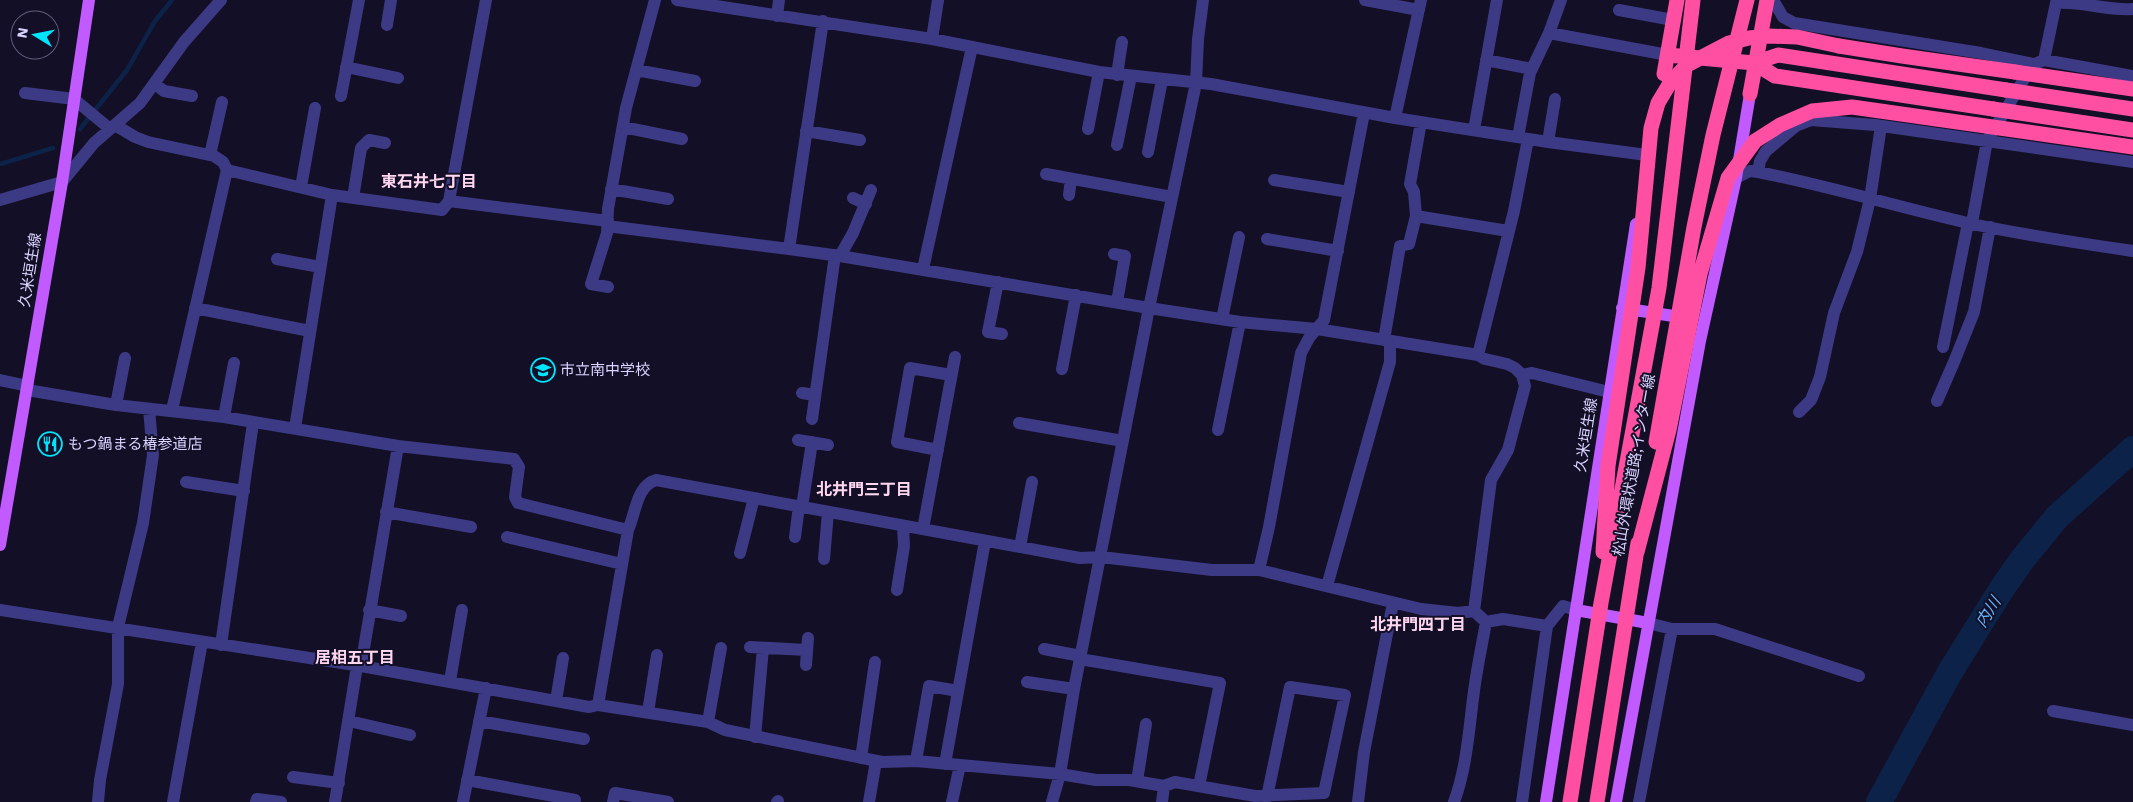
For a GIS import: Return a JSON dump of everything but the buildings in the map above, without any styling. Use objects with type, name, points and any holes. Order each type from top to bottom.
[{"type":"highway","points":[[1664,74],[1677,0]]},
{"type":"highway","name":"松山外環状道路;インター線","points":[[1570,802],[1601,603],[1659,288],[1693,0]]},
{"type":"highway","name":"松山外環状道路;インター線","points":[[1596,802],[1637,552],[1694,227],[1713,135],[1746,0]]},
{"type":"highway","points":[[1750,94],[1754,63],[1767,0]]},
{"type":"highway","points":[[1601,603],[1608,466],[1638,268],[1651,128],[1658,103],[1670,83],[1687,65],[1712,51],[1749,38],[1797,37],[1902,56],[2133,89]]},
{"type":"highway","points":[[1668,55],[1754,63],[1778,55],[2133,109]]},
{"type":"highway","points":[[1754,63],[1774,76],[2133,130]]},
{"type":"highway","points":[[1637,552],[1669,430],[1700,274],[1728,178],[1746,151],[1762,135],[1812,111],[1852,107],[2133,147]]},
{"type":"main road","name":"久米垣生線","points":[[0,546],[62,182],[89,0]]},
{"type":"main road","name":"久米垣生線","points":[[1546,802],[1622,308],[1647,154],[1664,74]]},
{"type":"main road","points":[[1616,802],[1705,320],[1736,178],[1750,94]]},
{"type":"main road","points":[[1622,308],[1705,320]]},
{"type":"main road","points":[[1576,610],[1648,623]]},
{"type":"street","points":[[0,200],[62,182],[94,142],[133,111],[184,42],[222,0]]},
{"type":"street","points":[[341,96],[358,0]]},
{"type":"street","points":[[386,25],[391,0]]},
{"type":"street","points":[[227,170],[332,195],[442,210],[449,201],[486,0]]},
{"type":"street","points":[[608,287],[591,284],[607,233],[611,189],[623,128],[655,0]]},
{"type":"street","points":[[677,0],[696,1],[777,16],[822,21],[932,39],[1117,75],[1211,84],[1395,118],[1548,142],[1647,154]]},
{"type":"street","points":[[777,16],[779,0]]},
{"type":"street","points":[[932,39],[938,0]]},
{"type":"street","points":[[1052,802],[1060,774],[1080,657],[1196,83],[1198,39],[1203,0]]},
{"type":"street","points":[[1365,0],[1420,5],[1395,118]]},
{"type":"street","points":[[1474,130],[1497,0]]},
{"type":"street","points":[[1478,355],[1508,231],[1532,69],[1549,33],[1561,0]]},
{"type":"street","points":[[1773,0],[1783,17],[1794,23],[2133,76]]},
{"type":"street","points":[[1944,347],[1987,141],[2038,62],[2056,3],[2132,6]]},
{"type":"street","points":[[1619,10],[1674,20]]},
{"type":"street","points":[[789,249],[822,21]]},
{"type":"street","points":[[1549,33],[1668,55]]},
{"type":"street","points":[[1117,75],[1122,42]]},
{"type":"street","points":[[923,269],[972,47]]},
{"type":"street","points":[[1486,60],[1532,69]]},
{"type":"street","points":[[346,68],[398,78]]},
{"type":"street","points":[[636,70],[695,81]]},
{"type":"street","points":[[1088,129],[1099,72]]},
{"type":"street","points":[[1117,145],[1130,76]]},
{"type":"street","points":[[1148,152],[1162,80]]},
{"type":"street","points":[[154,84],[164,91],[192,96]]},
{"type":"street","points":[[25,93],[74,98],[113,127],[148,142],[210,155],[223,162],[227,170],[172,410]]},
{"type":"street","points":[[1548,142],[1555,99]]},
{"type":"street","points":[[210,155],[222,102]]},
{"type":"street","points":[[301,188],[315,108]]},
{"type":"street","points":[[1259,570],[1302,353],[1309,338],[1324,320],[1364,113]]},
{"type":"street","points":[[1327,586],[1390,362],[1387,340],[1400,246],[1409,244],[1416,216],[1414,192],[1410,184],[1421,122]]},
{"type":"street","points":[[1758,172],[1760,161],[1766,151],[1796,126],[1804,122],[1842,122],[1881,126],[2133,162]]},
{"type":"street","points":[[1799,412],[1810,400],[1820,377],[1834,313],[1857,252],[1870,199],[1881,126]]},
{"type":"street","points":[[623,128],[682,139]]},
{"type":"street","points":[[806,131],[860,140]]},
{"type":"street","points":[[353,198],[361,148],[369,140],[385,143]]},
{"type":"street","points":[[1736,178],[1750,171],[1758,172],[1803,181],[1970,223],[2087,245],[2133,251]]},
{"type":"street","points":[[1046,174],[1172,197]]},
{"type":"street","points":[[1069,195],[1072,179]]},
{"type":"street","points":[[1274,180],[1349,192]]},
{"type":"street","points":[[611,189],[668,199]]},
{"type":"street","points":[[812,419],[837,255],[853,233],[871,190]]},
{"type":"street","points":[[295,428],[332,195]]},
{"type":"street","points":[[853,198],[866,204]]},
{"type":"street","points":[[449,201],[837,255],[1149,308],[1240,322],[1317,329],[1387,340],[1478,355],[1485,360],[1507,364],[1515,368],[1522,375],[1525,386],[1508,450],[1491,480],[1474,611]]},
{"type":"street","points":[[1416,216],[1508,231]]},
{"type":"street","points":[[1937,401],[1974,312],[1990,227]]},
{"type":"street","points":[[1222,319],[1239,237]]},
{"type":"street","points":[[1267,239],[1338,251]]},
{"type":"street","points":[[1114,254],[1125,256],[1117,302]]},
{"type":"street","points":[[277,259],[320,267]]},
{"type":"street","points":[[998,282],[988,332],[1002,334]]},
{"type":"street","points":[[1062,369],[1076,295]]},
{"type":"street","points":[[195,308],[310,331]]},
{"type":"street","points":[[1218,430],[1240,322]]},
{"type":"street","points":[[811,325],[825,327]]},
{"type":"street","points":[[923,529],[955,357]]},
{"type":"street","points":[[116,405],[125,358]]},
{"type":"street","points":[[224,417],[234,363]]},
{"type":"street","points":[[938,450],[897,442],[910,368],[951,375]]},
{"type":"street","points":[[1522,375],[1532,373],[1609,392]]},
{"type":"street","points":[[0,380],[27,388],[116,405],[224,417],[398,446],[514,459],[519,467],[515,497],[518,503],[628,530]]},
{"type":"street","points":[[802,393],[815,395]]},
{"type":"street","points":[[1222,408],[1236,411]]},
{"type":"street","points":[[98,802],[100,780],[118,684],[118,627],[143,523],[153,455],[149,409]]},
{"type":"street","points":[[221,645],[253,423]]},
{"type":"street","points":[[1019,423],[1123,441]]},
{"type":"street","points":[[798,440],[828,445]]},
{"type":"street","points":[[795,537],[812,442]]},
{"type":"street","points":[[335,802],[398,446]]},
{"type":"street","points":[[598,705],[628,530],[642,489],[647,483],[656,480],[1080,558],[1101,557],[1212,570],[1259,570],[1393,603],[1450,612],[1474,611],[1486,622]]},
{"type":"street","points":[[186,482],[244,491]]},
{"type":"street","points":[[1020,547],[1032,482]]},
{"type":"street","points":[[740,553],[754,498]]},
{"type":"street","points":[[386,512],[470,527]]},
{"type":"street","points":[[824,559],[828,512]]},
{"type":"street","points":[[898,590],[904,546],[903,526]]},
{"type":"street","points":[[507,536],[622,564]]},
{"type":"street","points":[[944,764],[985,541]]},
{"type":"street","points":[[1358,802],[1364,752],[1393,603]]},
{"type":"street","points":[[1522,802],[1547,626],[1563,606],[1576,610]]},
{"type":"street","points":[[0,610],[359,666],[589,707],[598,705],[708,722],[725,730],[876,761],[916,761],[1060,774],[1096,780],[1137,781],[1164,786],[1175,782],[1267,797],[1324,793],[1345,695],[1290,686],[1267,797]]},
{"type":"street","points":[[369,610],[401,616]]},
{"type":"street","points":[[450,681],[462,610]]},
{"type":"street","points":[[1486,622],[1503,619],[1547,626]]},
{"type":"street","points":[[1454,802],[1464,764],[1474,687],[1486,622]]},
{"type":"street","points":[[1648,623],[1672,629],[1715,629],[1859,676]]},
{"type":"street","points":[[1639,802],[1672,629]]},
{"type":"street","points":[[173,802],[202,642]]},
{"type":"street","points":[[750,647],[763,648],[808,644],[806,665]]},
{"type":"street","points":[[708,722],[722,648]]},
{"type":"street","points":[[755,736],[763,648]]},
{"type":"street","points":[[1044,648],[1080,657],[1220,683],[1198,786]]},
{"type":"street","points":[[648,712],[657,655]]},
{"type":"street","points":[[556,701],[563,658]]},
{"type":"street","points":[[861,758],[875,662]]},
{"type":"street","points":[[1027,682],[1074,689]]},
{"type":"street","points":[[916,761],[929,686],[958,691]]},
{"type":"street","points":[[463,802],[486,688]]},
{"type":"street","points":[[2053,712],[2133,725]]},
{"type":"street","points":[[349,721],[410,735]]},
{"type":"street","points":[[480,721],[584,740]]},
{"type":"street","points":[[1137,781],[1146,724]]},
{"type":"street","points":[[869,802],[876,761]]},
{"type":"street","points":[[952,802],[960,765]]},
{"type":"street","points":[[293,777],[339,782]]},
{"type":"street","points":[[467,780],[576,800]]},
{"type":"street","points":[[1162,802],[1164,786]]},
{"type":"street","points":[[613,802],[615,793],[668,802]]},
{"type":"street","points":[[256,802],[257,799],[281,802]]},
{"type":"waterway","points":[[80,129],[127,70],[155,21],[172,0]]},
{"type":"waterway","points":[[0,164],[53,148]]},
{"type":"waterway","name":"内川","points":[[1879,802],[1950,672],[2022,560],[2057,517],[2133,449]]},
{"type":"place","name":"市立南中学校","points":[[543,370]]},
{"type":"place","name":"もつ鍋まる椿参道店","points":[[50,444]]},
{"type":"district","name":"東石井七丁目","points":[[429,181]]},
{"type":"district","name":"北井門三丁目","points":[[864,489]]},
{"type":"district","name":"北井門四丁目","points":[[1418,624]]},
{"type":"district","name":"居相五丁目","points":[[355,657]]}]
